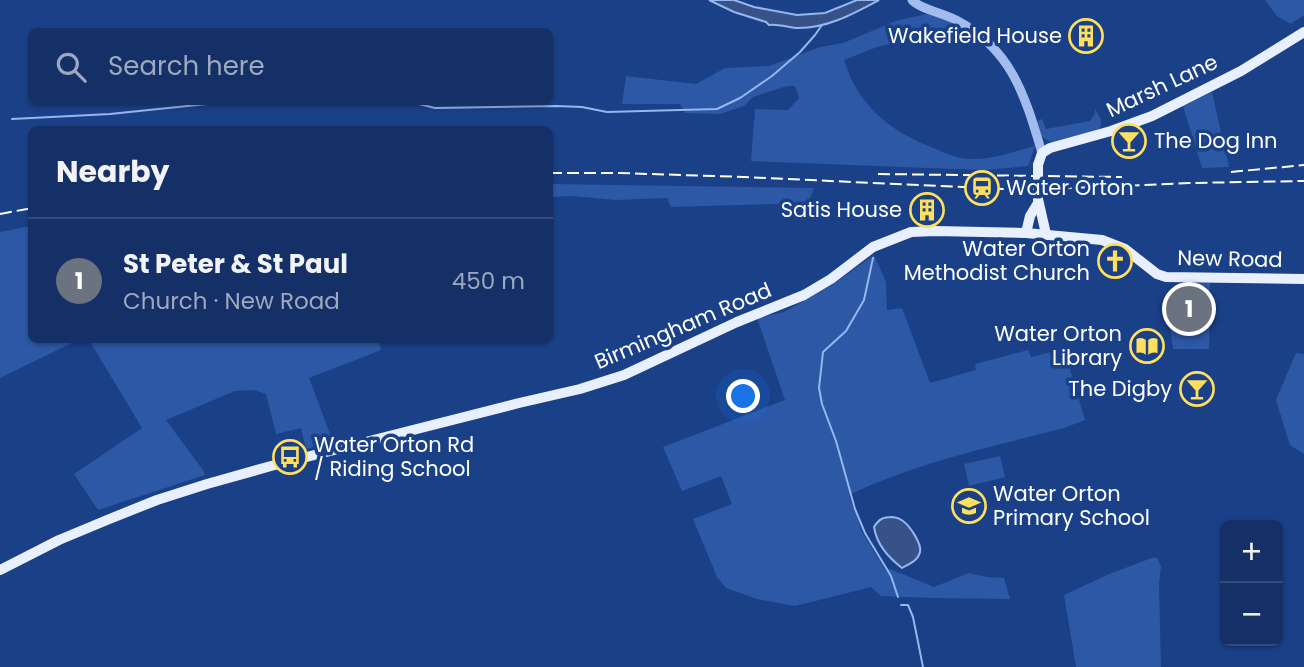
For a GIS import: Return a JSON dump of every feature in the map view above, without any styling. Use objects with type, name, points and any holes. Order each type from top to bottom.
[{"type":"main road","name":"Marsh Lane","points":[[1042,153],[1055,146],[1111,131],[1152,116],[1234,74],[1304,32]]},
{"type":"main road","points":[[1042,153],[1038,165],[1038,201],[1046,234]]},
{"type":"main road","points":[[1026,233],[1030,216],[1038,201]]},
{"type":"main road","name":"Birmingham Road","points":[[0,570],[59,540],[107,520],[207,484],[519,402],[580,389],[624,375],[737,322],[804,295],[831,279],[873,247],[911,232],[1026,233],[1097,239],[1111,242],[1132,253],[1157,274]]},
{"type":"main road","name":"New Road","points":[[1157,274],[1172,278],[1304,279]]},
{"type":"street","points":[[912,0],[917,5],[957,20],[996,49],[1016,78],[1042,153]]},
{"type":"shaded area","points":[[709,0],[734,0],[754,7],[797,15],[825,13],[857,0],[879,0],[829,23],[796,28],[769,25]]},
{"type":"shaded area","points":[[1265,0],[1304,0],[1304,15],[1291,24],[1277,16]]},
{"type":"shaded area","points":[[931,13],[965,30],[964,35],[940,28],[844,60],[857,90],[866,103],[888,124],[915,140],[951,155],[972,159],[995,157],[1035,146],[1028,166],[985,170],[751,161],[755,109],[788,110],[799,98],[795,86],[753,97],[744,106],[720,114],[685,113],[680,104],[622,104],[626,76],[696,84],[725,68],[769,66],[820,47],[843,43],[896,21]]},
{"type":"shaded area","points":[[1212,92],[1229,167],[1202,168],[1183,106]]},
{"type":"shaded area","points":[[1095,109],[1101,123],[1098,131],[1052,143],[1041,136],[1037,121],[1042,119],[1046,129],[1090,121]]},
{"type":"shaded area","points":[[553,184],[814,188],[808,203],[671,207],[667,198],[616,200],[553,197]]},
{"type":"shaded area","points":[[28,227],[28,343],[72,343],[0,378],[0,232]]},
{"type":"shaded area","points":[[874,255],[886,282],[887,310],[902,308],[930,383],[976,370],[975,364],[1028,350],[1031,357],[1064,349],[1085,420],[928,464],[849,495],[862,532],[886,571],[890,569],[934,587],[969,573],[1004,578],[1010,599],[881,596],[871,587],[795,606],[757,599],[726,588],[717,577],[693,519],[732,504],[721,476],[682,491],[663,447],[785,400],[757,318],[784,312],[832,285]]},
{"type":"shaded area","points":[[1177,283],[1210,283],[1209,349],[1173,349],[1167,302],[1169,292]]},
{"type":"shaded area","points":[[91,343],[379,343],[381,350],[309,378],[333,442],[306,449],[301,428],[276,434],[266,394],[254,390],[235,391],[166,420],[205,475],[98,510],[74,474],[142,428]]},
{"type":"shaded area","points":[[1296,353],[1304,354],[1304,454],[1290,445],[1276,400]]},
{"type":"shaded area","points":[[1000,456],[1005,477],[969,486],[964,464]]},
{"type":"shaded area","points":[[882,519],[900,519],[909,527],[920,549],[915,560],[902,568],[884,550],[874,527]]},
{"type":"shaded area","points":[[1154,557],[1158,559],[1161,567],[1161,667],[1076,667],[1064,595]]},
{"type":"waterway","points":[[423,105],[435,108],[557,106],[607,112],[717,109],[740,98],[772,76],[800,52],[822,25]]},
{"type":"waterway","points":[[12,119],[110,114],[197,105]]},
{"type":"waterway","points":[[873,258],[864,300],[846,331],[823,352],[819,388],[855,509],[865,533],[891,576],[898,597]]},
{"type":"waterway","points":[[901,605],[908,605],[913,617],[923,667]]},
{"type":"railway","points":[[1231,172],[1304,165]]},
{"type":"railway","points":[[553,173],[744,177],[1027,190],[1304,181]]},
{"type":"railway","points":[[878,174],[1122,177]]},
{"type":"railway","points":[[0,214],[28,209]]},
{"type":"place","name":"Wakefield House","points":[[1086,36]]},
{"type":"place","name":"The Dog Inn","points":[[1129,141]]},
{"type":"place","name":"Water Orton","points":[[982,188]]},
{"type":"place","name":"Satis House","points":[[927,210]]},
{"type":"place","name":"Water Orton Methodist Church","points":[[1115,261]]},
{"type":"place","name":"St Peter & St Paul","points":[[1189,309]]},
{"type":"place","name":"Water Orton Library","points":[[1147,346]]},
{"type":"place","name":"The Digby","points":[[1197,389]]},
{"type":"place","name":"Water Orton Rd / Riding School","points":[[290,457]]},
{"type":"place","name":"Water Orton Primary School","points":[[969,506]]}]
